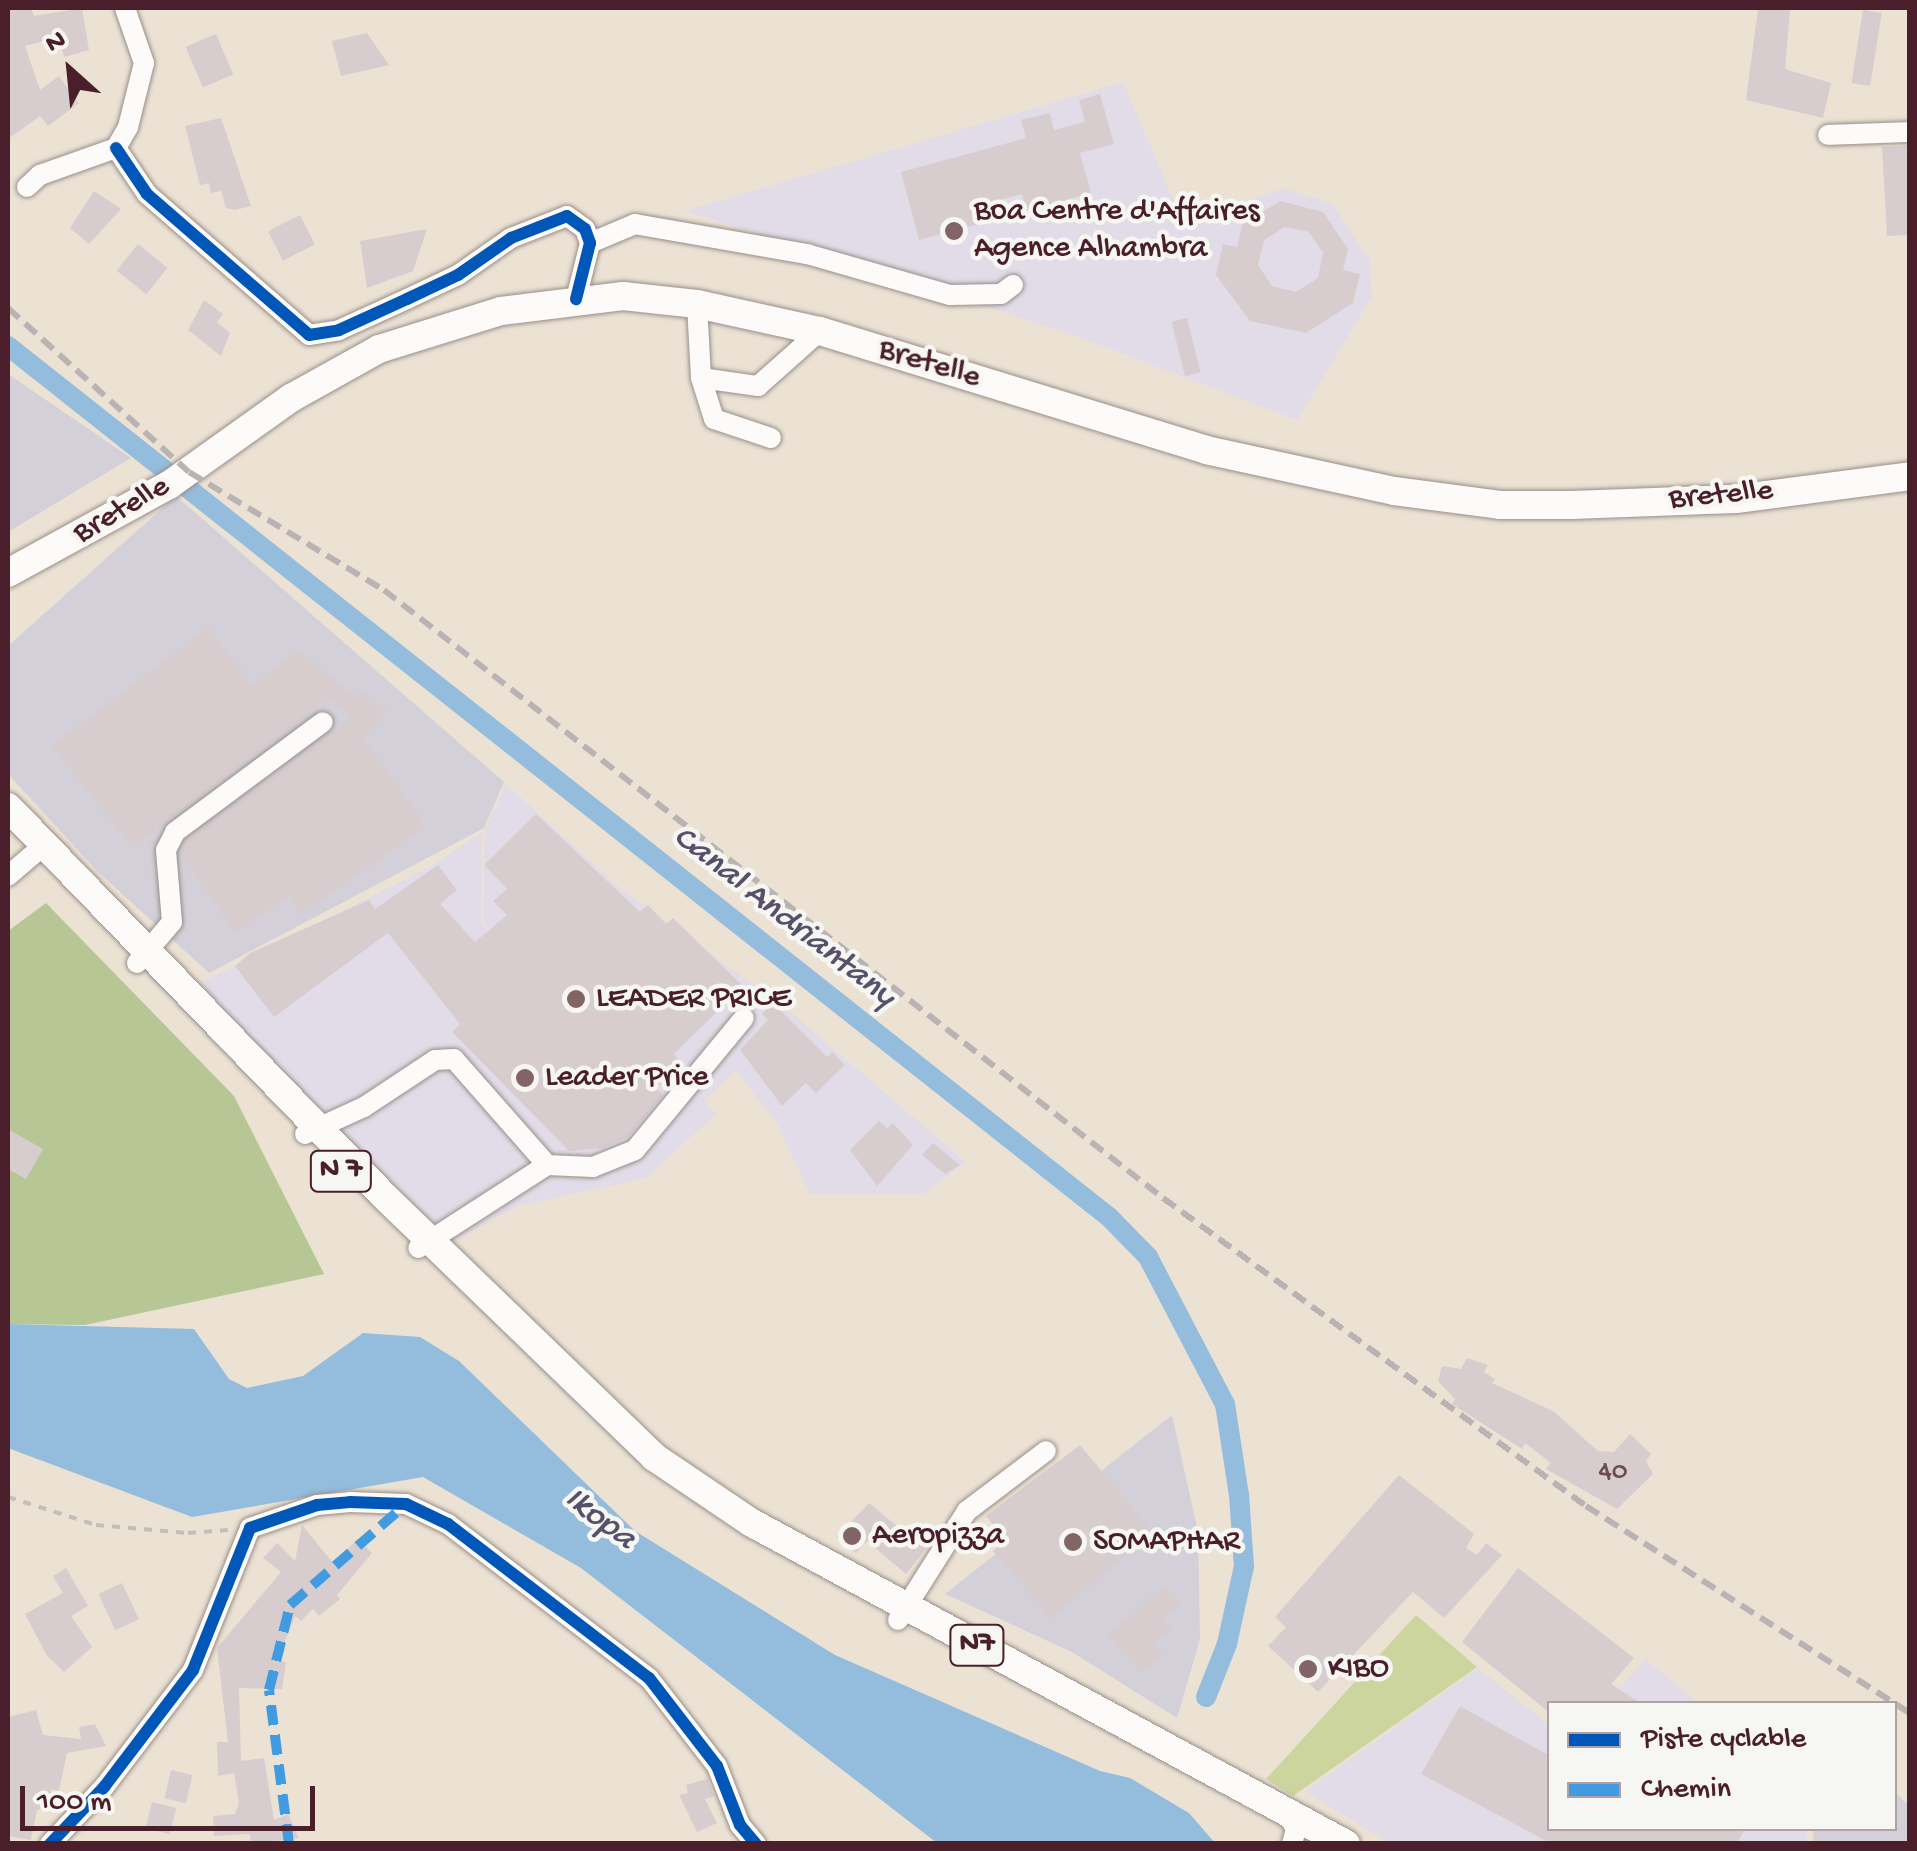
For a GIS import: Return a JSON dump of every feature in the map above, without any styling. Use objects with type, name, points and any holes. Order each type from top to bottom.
[{"type":"main road","name":"Bretelle","points":[[8,573],[169,485],[291,398],[379,350],[466,320],[576,299],[697,304],[820,331],[1266,466],[1481,502],[1736,499],[1910,476]]},
{"type":"main road","name":"N 7","points":[[8,806],[38,851],[601,1426],[688,1498]]},
{"type":"main road","name":"N 7","points":[[8,832],[38,851]]},
{"type":"main road","name":"N 7","points":[[423,1243],[621,1428]]},
{"type":"main road","name":"N7","points":[[621,1428],[752,1523],[902,1614]]},
{"type":"main road","name":"N7","points":[[688,1498],[1297,1834],[1346,1844]]},
{"type":"street","points":[[28,186],[40,174],[116,148],[138,104],[144,64],[125,8]]},
{"type":"street","points":[[1828,135],[1910,132]]},
{"type":"street","points":[[116,148],[148,194],[308,335],[339,330],[407,299],[458,275],[511,238],[558,218],[578,220],[590,243],[576,299]]},
{"type":"street","points":[[590,243],[634,224],[808,254],[950,294],[1001,294],[1012,284]]},
{"type":"street","points":[[697,304],[700,378],[714,419],[771,438]]},
{"type":"street","points":[[700,378],[758,386],[820,331]]},
{"type":"street","points":[[142,957],[172,922],[166,850],[176,832],[323,722]]},
{"type":"street","points":[[8,876],[38,851]]},
{"type":"street","points":[[423,1243],[548,1165],[593,1167],[636,1150],[744,1018]]},
{"type":"street","points":[[312,1131],[448,1056],[548,1165]]},
{"type":"street","points":[[902,1614],[967,1511],[1046,1451]]},
{"type":"street","points":[[50,1844],[104,1786],[193,1670],[250,1528],[317,1505],[350,1502],[406,1504],[448,1524],[648,1678],[716,1766],[740,1824],[756,1844]]},
{"type":"path","points":[[8,1497],[96,1524],[188,1533],[250,1528]]},
{"type":"shaded area","points":[[1123,82],[1183,222],[1284,188],[1333,204],[1370,261],[1372,297],[1297,420],[1071,334],[685,211]]},
{"type":"shaded area","points":[[8,374],[131,458],[8,532]]},
{"type":"shaded area","points":[[176,496],[504,782],[484,828],[209,973],[97,871],[8,774],[8,646]]},
{"type":"shaded area","points":[[506,784],[620,888],[787,1009],[966,1162],[923,1194],[810,1194],[776,1122],[735,1070],[705,1100],[716,1114],[646,1178],[517,1206],[452,1242],[317,1113],[200,983],[433,865],[482,832],[481,921],[507,961],[447,1011],[510,961],[483,920],[485,830]]},
{"type":"shaded area","points":[[1172,1415],[1198,1532],[1200,1639],[1177,1718],[1072,1652],[945,1594]]},
{"type":"shaded area","points":[[1645,1659],[1696,1701],[1610,1701]]},
{"type":"shaded area","points":[[1478,1668],[1547,1723],[1547,1831],[1806,1831],[1808,1843],[1389,1843],[1305,1791]]},
{"type":"shaded area","points":[[1897,1794],[1909,1806],[1909,1843],[1813,1843],[1814,1831],[1897,1831]]},
{"type":"green space","points":[[46,903],[234,1096],[324,1274],[85,1325],[8,1324],[8,931]]},
{"type":"green space","points":[[1416,1615],[1477,1667],[1293,1796],[1266,1779]]},
{"type":"water","name":"Ikopa","points":[[8,1324],[194,1329],[229,1379],[247,1388],[303,1376],[363,1333],[420,1337],[459,1361],[635,1531],[835,1655],[1100,1771],[1130,1778],[1189,1813],[1215,1843],[937,1843],[581,1568],[423,1477],[192,1517],[8,1448]]},
{"type":"building","points":[[8,8],[31,8],[34,16],[82,8],[89,50],[64,57],[59,37],[25,46],[40,90],[59,76],[79,103],[48,126],[40,116],[8,139]]},
{"type":"building","points":[[1758,9],[1790,10],[1785,69],[1831,83],[1823,118],[1746,100]]},
{"type":"building","points":[[1863,10],[1882,13],[1870,86],[1851,83]]},
{"type":"building","points":[[367,33],[389,65],[341,76],[332,41]]},
{"type":"building","points":[[216,34],[233,75],[203,87],[186,47]]},
{"type":"building","points":[[1100,94],[1114,144],[1080,153],[1091,193],[1026,211],[1022,194],[979,206],[983,223],[919,240],[901,172],[1026,138],[1021,120],[1050,113],[1054,130],[1085,122],[1079,100]]},
{"type":"building","points":[[221,118],[251,206],[235,210],[226,208],[221,191],[211,193],[209,183],[200,185],[185,126]]},
{"type":"building","points":[[1910,146],[1910,235],[1887,236],[1882,147]]},
{"type":"building","points":[[94,191],[121,209],[89,244],[70,228]]},
{"type":"building","points":[[1280,201],[1323,212],[1348,249],[1343,270],[1360,274],[1353,303],[1306,333],[1250,321],[1216,275],[1223,244],[1237,247],[1242,225]],"holes":[[[1285,227],[1309,232],[1323,253],[1318,278],[1296,292],[1272,286],[1258,265],[1264,240]]]},
{"type":"building","points":[[300,215],[315,244],[283,261],[268,231]]},
{"type":"building","points":[[427,229],[413,271],[367,288],[360,241]]},
{"type":"building","points":[[138,244],[168,268],[146,294],[117,270]]},
{"type":"building","points":[[204,300],[223,314],[217,322],[230,333],[221,356],[188,330]]},
{"type":"building","points":[[1187,318],[1201,372],[1185,376],[1171,322]]},
{"type":"building","points":[[208,627],[253,685],[299,650],[356,698],[362,690],[387,711],[364,738],[426,826],[301,915],[288,896],[236,933],[180,853],[186,841],[352,718],[329,698],[132,848],[52,746]]},
{"type":"building","name":"LEADER PRICE","points":[[536,814],[640,912],[648,905],[666,924],[673,918],[743,986],[674,1054],[682,1064],[656,1088],[663,1095],[628,1137],[603,1148],[569,1151],[452,1032],[460,1024],[388,933],[274,1017],[235,966],[250,953],[369,900],[375,909],[438,865],[457,890],[440,904],[475,942],[507,915],[493,901],[507,889],[484,865]]},
{"type":"building","points":[[772,1002],[827,1057],[832,1052],[845,1065],[816,1093],[806,1083],[782,1106],[740,1050],[768,1020],[762,1014]]},
{"type":"building","points":[[879,1121],[887,1128],[893,1123],[913,1145],[877,1186],[850,1150]]},
{"type":"building","points":[[8,1129],[43,1149],[26,1179],[8,1169]]},
{"type":"building","points":[[933,1143],[960,1165],[945,1174],[922,1155]]},
{"type":"building","points":[[1467,1358],[1488,1365],[1484,1372],[1495,1379],[1492,1383],[1553,1411],[1598,1451],[1614,1452],[1630,1434],[1651,1454],[1646,1461],[1653,1474],[1617,1509],[1546,1469],[1551,1463],[1525,1443],[1522,1449],[1452,1404],[1455,1399],[1438,1381],[1442,1366],[1461,1369]]},
{"type":"building","name":"SOMAPHAR","points":[[1080,1445],[1153,1532],[1051,1619],[993,1551],[1006,1540],[986,1516]]},
{"type":"building","points":[[1399,1475],[1474,1534],[1466,1548],[1477,1555],[1486,1543],[1502,1555],[1444,1618],[1413,1592],[1318,1692],[1268,1646],[1286,1627],[1275,1617]]},
{"type":"building","points":[[869,1503],[914,1540],[921,1533],[931,1542],[906,1574],[867,1541],[856,1553],[837,1537]]},
{"type":"building","points":[[302,1525],[333,1563],[358,1539],[372,1553],[337,1595],[340,1599],[319,1616],[313,1609],[301,1621],[295,1616],[277,1661],[286,1662],[282,1689],[239,1688],[241,1761],[264,1758],[274,1820],[288,1814],[299,1838],[251,1844],[250,1834],[214,1836],[213,1816],[235,1814],[239,1803],[234,1773],[218,1776],[217,1742],[228,1742],[217,1648],[281,1572],[263,1558],[277,1543],[295,1561]]},
{"type":"building","points":[[66,1568],[88,1606],[71,1616],[92,1647],[64,1672],[47,1656],[25,1614],[63,1593],[53,1576]]},
{"type":"building","points":[[1518,1568],[1634,1658],[1611,1684],[1637,1701],[1547,1701],[1547,1711],[1462,1642]]},
{"type":"building","points":[[122,1583],[139,1619],[115,1630],[98,1594]]},
{"type":"building","points":[[1165,1586],[1180,1603],[1164,1618],[1172,1629],[1156,1643],[1163,1653],[1141,1673],[1107,1635]]},
{"type":"building","points":[[1460,1706],[1547,1754],[1547,1831],[1744,1831],[1736,1844],[1552,1844],[1421,1774]]},
{"type":"building","points":[[36,1710],[43,1735],[81,1739],[79,1727],[95,1724],[106,1746],[67,1753],[59,1791],[51,1789],[53,1808],[37,1810],[31,1840],[8,1836],[8,1717]]},
{"type":"building","points":[[171,1770],[192,1775],[186,1803],[164,1798]]},
{"type":"building","points":[[707,1779],[714,1796],[705,1799],[717,1823],[697,1832],[679,1795],[688,1793],[686,1785]]},
{"type":"building","points":[[152,1802],[176,1808],[170,1834],[145,1828]]},
{"type":"waterway","name":"Canal Andriantany","points":[[8,346],[1109,1217],[1148,1257],[1225,1404],[1239,1495],[1244,1566],[1227,1644],[1206,1697]]},
{"type":"railway","points":[[8,308],[189,472],[384,590],[1163,1198],[1586,1506],[1891,1701]]},
{"type":"railway","points":[[1897,1705],[1910,1713]]},
{"type":"marked path","points":[[289,1844],[269,1690],[290,1605],[405,1505]]},
{"type":"cycle path","points":[[116,148],[147,194],[309,335],[339,330],[407,299],[458,275],[511,238],[567,216],[585,229],[590,243],[576,299]]},
{"type":"cycle path","points":[[50,1844],[104,1787],[193,1670],[250,1528],[317,1505],[350,1502],[406,1504],[448,1524],[649,1678],[717,1766],[740,1825],[756,1844]]},
{"type":"place","name":"Boa Centre d'Affaires Agence Alhambra","points":[[954,231]]},
{"type":"place","name":"LEADER PRICE","points":[[576,999]]},
{"type":"place","name":"Leader Price","points":[[525,1078]]},
{"type":"place","name":"Aeropizza","points":[[852,1536]]},
{"type":"place","name":"SOMAPHAR","points":[[1073,1542]]},
{"type":"place","name":"KIBO","points":[[1308,1669]]}]
